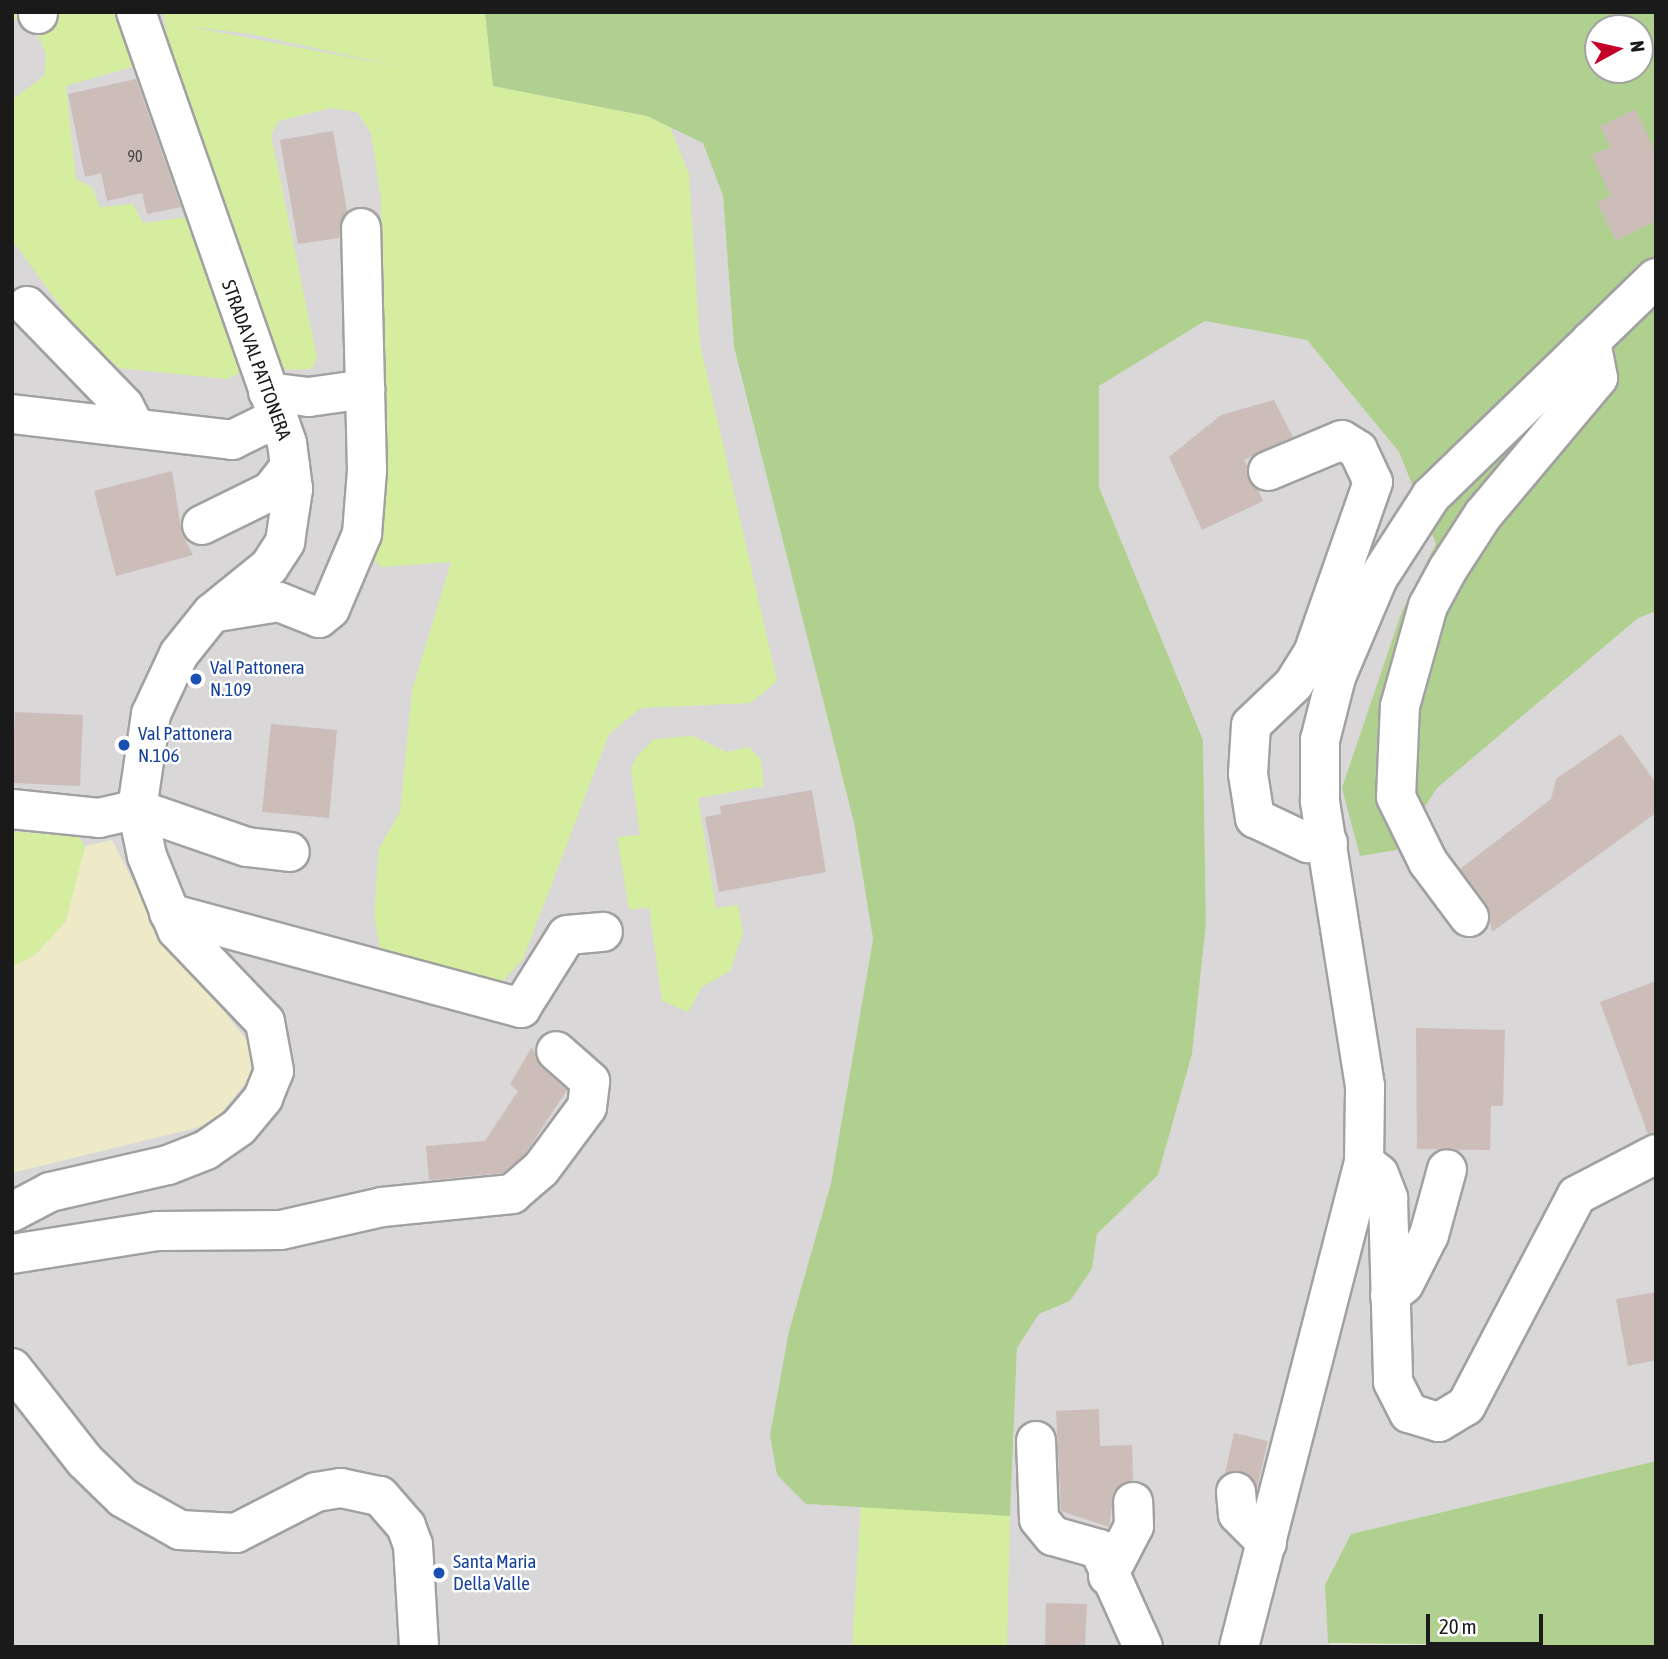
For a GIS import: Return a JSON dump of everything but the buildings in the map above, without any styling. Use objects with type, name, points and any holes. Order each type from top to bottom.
[{"type":"street","name":"STRADA VAL PATTONERA","points":[[12,1212],[50,1192],[169,1165],[206,1150],[239,1127],[263,1098],[274,1070],[265,1022],[195,952],[169,913],[137,809],[151,714],[179,654],[212,613],[269,567],[285,542],[290,467],[272,405],[136,12]]},
{"type":"street","points":[[212,613],[260,602],[279,602],[305,617],[319,618],[330,610],[367,509],[360,228]]},
{"type":"street","points":[[1239,1647],[1364,1162],[1365,1086],[1320,801],[1320,740],[1336,677],[1378,578],[1430,496],[1656,278]]},
{"type":"street","points":[[27,306],[124,406],[134,426]]},
{"type":"street","points":[[1469,917],[1428,862],[1396,797],[1399,706],[1428,606],[1448,569],[1483,515],[1598,377],[1591,341]]},
{"type":"street","points":[[12,414],[134,426],[232,440],[272,405],[365,389]]},
{"type":"street","points":[[1268,471],[1342,440],[1358,450],[1373,481],[1313,653],[1294,684],[1251,725],[1248,774],[1255,818],[1308,843],[1328,843]]},
{"type":"street","points":[[202,525],[271,491],[290,467]]},
{"type":"street","points":[[12,809],[99,817],[137,809],[247,847],[290,852]]},
{"type":"street","points":[[169,913],[521,1008],[567,935],[603,932]]},
{"type":"street","points":[[12,1254],[157,1231],[281,1230],[382,1207],[512,1194],[550,1158],[587,1107],[590,1081],[556,1051]]},
{"type":"street","points":[[1364,1162],[1386,1186],[1390,1296],[1400,1402],[1424,1421],[1452,1419],[1476,1390],[1577,1195],[1656,1154]]},
{"type":"street","points":[[1390,1296],[1404,1284],[1429,1235],[1447,1170]]},
{"type":"street","points":[[12,1368],[85,1461],[123,1498],[180,1531],[236,1533],[316,1492],[341,1488],[380,1496],[394,1508],[413,1545],[419,1647]]},
{"type":"street","points":[[1036,1441],[1039,1520],[1053,1536],[1099,1549],[1108,1576],[1143,1647]]},
{"type":"street","points":[[1236,1492],[1238,1514],[1267,1542]]},
{"type":"street","points":[[1108,1576],[1134,1526],[1133,1502]]},
{"type":"shaded area","points":[[12,12],[485,12],[494,86],[647,116],[703,142],[723,196],[734,347],[854,823],[873,939],[831,1183],[789,1331],[806,1504],[1010,1516],[1017,1348],[1039,1314],[1070,1301],[1092,1269],[1097,1234],[1158,1175],[1192,1054],[1206,924],[1203,740],[1099,487],[1099,386],[1205,321],[1307,340],[1399,452],[1436,544],[1638,617],[1656,611],[1656,1461],[1351,1534],[1328,1643],[1336,1647],[12,1647]]},
{"type":"shaded area","points":[[112,840],[156,925],[253,1048],[250,1078],[212,1124],[12,1173],[12,967],[35,955],[66,921],[85,846]]},
{"type":"green space","points":[[12,12],[125,12],[135,66],[66,86],[76,179],[92,187],[100,207],[133,204],[143,223],[189,217],[240,373],[226,379],[119,368],[82,336],[12,240],[12,100],[44,76],[46,55],[35,27],[12,18]]},
{"type":"green space","points":[[163,12],[485,12],[493,86],[647,116],[670,127],[689,174],[700,344],[777,681],[751,703],[641,708],[609,734],[523,959],[503,981],[479,984],[390,960],[380,949],[374,915],[379,848],[400,812],[412,690],[451,562],[381,567],[373,558],[383,343],[381,199],[371,133],[357,112],[331,108],[279,121],[271,135],[317,358],[312,369],[286,370],[273,351],[172,61]],"holes":[[[188,26],[250,34],[402,67]]]},
{"type":"green space","points":[[485,12],[1656,12],[1656,611],[1638,618],[1437,788],[1396,850],[1360,856],[1342,788],[1402,611],[1436,544],[1399,452],[1307,340],[1205,321],[1099,386],[1099,487],[1203,740],[1206,924],[1192,1054],[1158,1175],[1097,1234],[1092,1269],[1070,1301],[1039,1314],[1017,1348],[1010,1516],[806,1504],[777,1475],[770,1435],[789,1331],[831,1183],[873,939],[854,823],[734,347],[723,196],[703,143],[647,116],[493,86]]},
{"type":"green space","points":[[693,736],[727,752],[749,747],[761,760],[764,786],[698,798],[716,908],[738,905],[743,933],[730,971],[702,987],[688,1012],[662,1001],[649,907],[629,910],[617,837],[640,835],[631,769],[637,756],[654,739]]},
{"type":"green space","points":[[12,831],[79,837],[85,846],[66,921],[35,955],[12,967]]},
{"type":"green space","points":[[1656,1461],[1656,1647],[1328,1643],[1325,1585],[1351,1534]]},
{"type":"green space","points":[[861,1504],[1010,1516],[1007,1647],[852,1647]]},
{"type":"place","name":"Val Pattonera N.109","points":[[196,679]]},
{"type":"place","name":"Val Pattonera N.106","points":[[124,745]]},
{"type":"place","name":"Santa Maria Della Valle","points":[[439,1573]]}]
